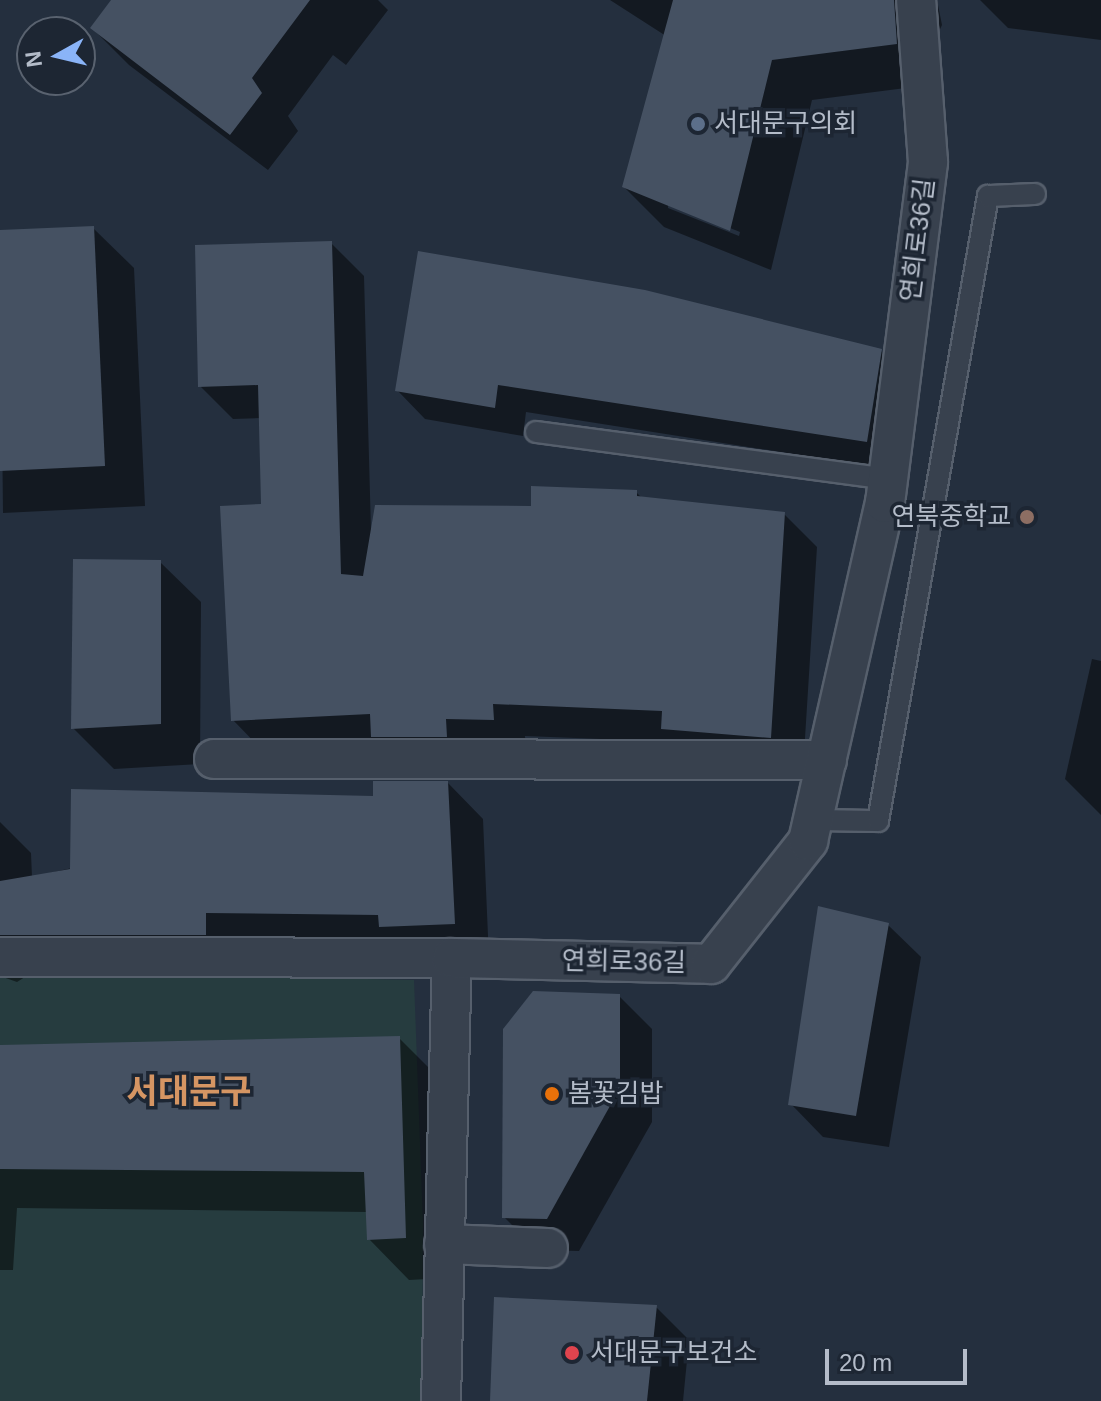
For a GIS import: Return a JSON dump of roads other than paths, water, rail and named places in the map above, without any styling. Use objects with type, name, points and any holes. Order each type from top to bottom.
[{"type":"street","name":"연희로36길","points":[[452,958],[711,964],[808,841],[888,479],[928,162],[916,0]]},
{"type":"street","points":[[214,759],[827,760]]},
{"type":"street","points":[[0,957],[452,958],[441,1401]]},
{"type":"street","points":[[444,1244],[548,1248]]},
{"type":"lane","points":[[813,820],[878,821],[988,196],[1035,194]]},
{"type":"lane","points":[[536,432],[888,479]]},
{"type":"place","name":"서대문구의회","points":[[698,124]]},
{"type":"place","name":"연북중학교","points":[[1027,517]]},
{"type":"place","name":"봄꽃김밥","points":[[552,1094]]},
{"type":"place","name":"서대문구보건소","points":[[572,1353]]},
{"type":"district","name":"서대문구","points":[[189,1092]]}]
